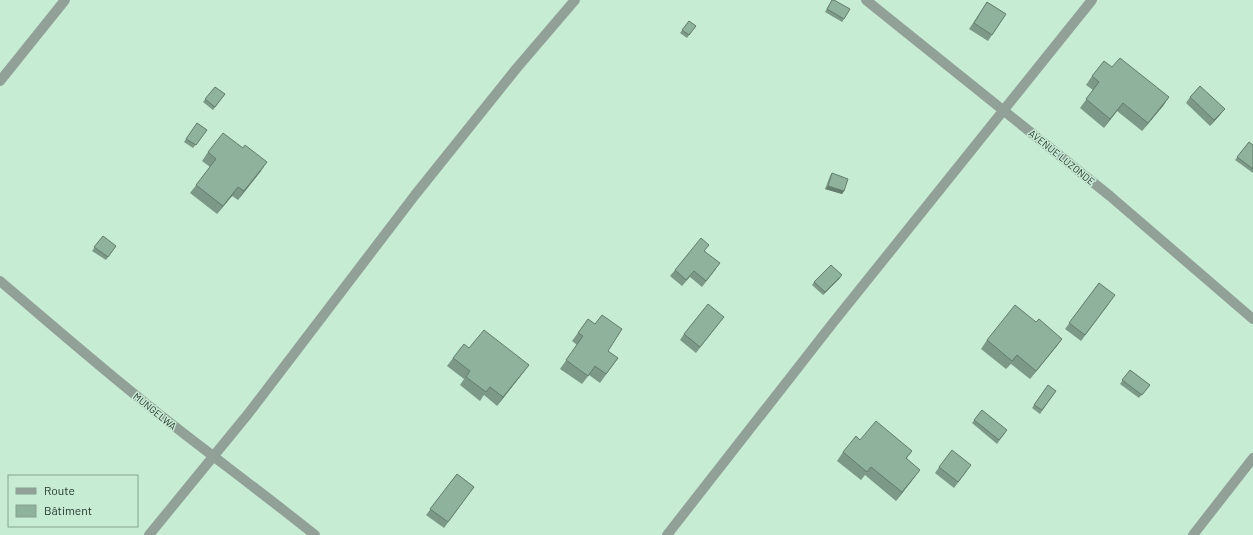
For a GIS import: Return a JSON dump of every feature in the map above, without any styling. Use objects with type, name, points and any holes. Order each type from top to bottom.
[{"type":"street","points":[[0,81],[65,0]]},
{"type":"street","points":[[149,535],[215,456],[415,195],[516,70],[575,0]]},
{"type":"street","name":"AVENUE LUZONDE","points":[[866,0],[1110,196],[1253,319]]},
{"type":"street","points":[[667,535],[832,324],[1092,0]]},
{"type":"street","name":"MUNGELWA","points":[[0,281],[136,395],[315,535]]},
{"type":"street","points":[[1193,535],[1253,458]]},
{"type":"building","points":[[832,0],[850,9],[844,19],[827,9]]},
{"type":"building","points":[[987,2],[1006,14],[992,35],[974,23]]},
{"type":"building","points":[[689,21],[696,26],[689,35],[682,30]]},
{"type":"building","points":[[1120,58],[1169,97],[1148,123],[1123,103],[1110,119],[1086,99],[1099,82],[1092,76],[1104,61],[1112,67]]},
{"type":"building","points":[[1200,86],[1225,109],[1214,120],[1190,97]]},
{"type":"building","points":[[215,87],[225,94],[215,107],[205,99]]},
{"type":"building","points":[[197,123],[207,130],[196,145],[186,139]]},
{"type":"building","points":[[223,133],[243,148],[245,145],[267,162],[244,191],[238,187],[223,206],[196,185],[216,159],[208,152]]},
{"type":"building","points":[[1249,142],[1253,145],[1253,169],[1237,157]]},
{"type":"building","points":[[832,173],[848,179],[844,191],[828,186]]},
{"type":"building","points":[[103,236],[116,246],[108,257],[94,247]]},
{"type":"building","points":[[701,238],[709,245],[704,251],[720,263],[706,281],[694,271],[686,280],[675,270]]},
{"type":"building","points":[[831,265],[842,275],[825,292],[814,282]]},
{"type":"building","points":[[1099,283],[1115,295],[1085,335],[1069,323]]},
{"type":"building","points":[[708,304],[724,317],[700,347],[684,334]]},
{"type":"building","points":[[1015,305],[1036,322],[1039,319],[1062,339],[1036,371],[1017,355],[1012,361],[987,340]]},
{"type":"building","points":[[602,315],[622,329],[608,351],[618,358],[606,374],[595,366],[588,376],[566,360],[583,336],[578,333],[588,319],[595,324]]},
{"type":"building","points":[[484,330],[529,365],[503,397],[490,387],[486,392],[466,377],[470,371],[453,358],[464,344],[469,348]]},
{"type":"building","points":[[1130,370],[1150,385],[1142,395],[1122,380]]},
{"type":"building","points":[[1048,385],[1056,391],[1042,410],[1034,405]]},
{"type":"building","points":[[982,410],[1007,430],[999,440],[974,420]]},
{"type":"building","points":[[876,421],[912,451],[906,458],[920,470],[902,492],[871,467],[867,472],[843,452],[856,436],[860,440]]},
{"type":"building","points":[[952,450],[971,465],[958,482],[939,467]]},
{"type":"building","points":[[457,474],[474,487],[448,522],[430,509]]}]
